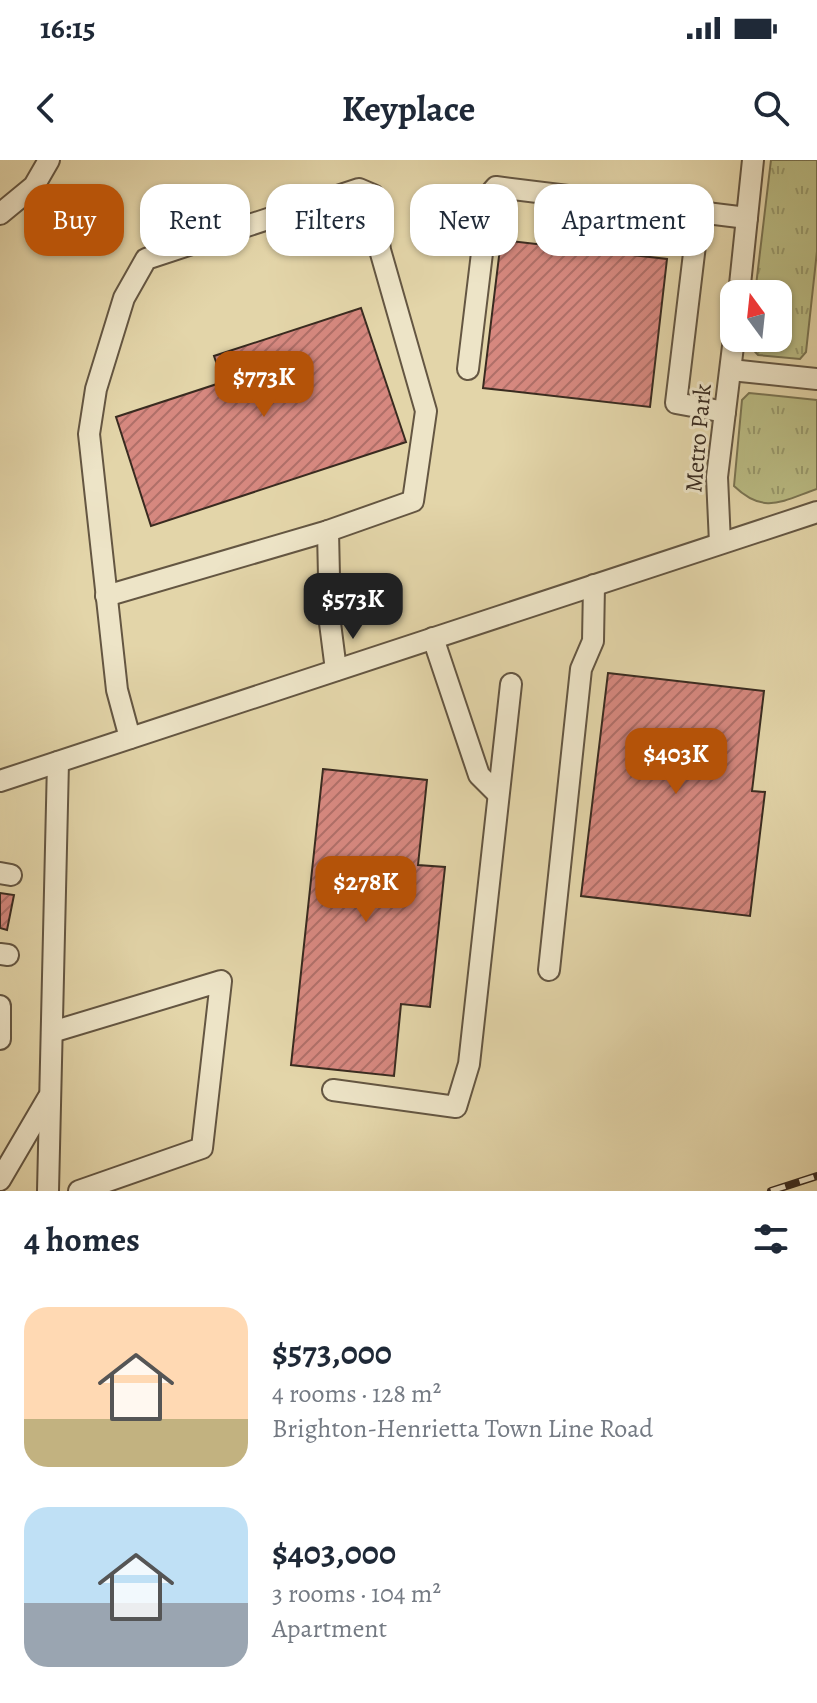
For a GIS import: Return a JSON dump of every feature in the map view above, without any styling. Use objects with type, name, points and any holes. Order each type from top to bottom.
[{"type":"street","points":[[0,214],[34,186],[49,160]]},
{"type":"street","points":[[740,280],[751,160]]},
{"type":"street","points":[[468,369],[489,195],[496,187],[534,192]]},
{"type":"street","points":[[106,596],[328,531],[413,501],[426,411],[380,250],[373,195],[359,189],[146,259],[124,298],[96,389],[89,434],[106,596],[117,690],[130,738]]},
{"type":"street","points":[[714,214],[747,218]]},
{"type":"street","points":[[694,256],[676,403],[725,412]]},
{"type":"street","name":"Metro Park","points":[[720,543],[717,477],[733,352]]},
{"type":"street","points":[[731,370],[817,379]]},
{"type":"street","points":[[0,781],[817,512]]},
{"type":"street","points":[[328,531],[330,623],[336,670]]},
{"type":"street","points":[[549,970],[581,669],[593,641],[594,585]]},
{"type":"street","points":[[433,638],[479,775],[498,794]]},
{"type":"street","points":[[333,1090],[456,1107],[469,1064],[511,684]]},
{"type":"street","points":[[48,1191],[58,762]]},
{"type":"street","points":[[52,1032],[221,981],[202,1148],[79,1191]]},
{"type":"street","points":[[0,1006],[0,1039]]},
{"type":"street","points":[[0,1180],[50,1095]]},
{"type":"green space","points":[[771,160],[817,160],[817,251],[806,352],[800,359],[758,355],[755,352],[792,352],[792,280],[757,280]]},
{"type":"green space","points":[[749,393],[817,400],[817,489],[783,501],[764,503],[745,495],[734,486],[742,400]]},
{"type":"building","points":[[518,242],[534,244],[534,256],[641,256],[667,259],[650,407],[483,388],[499,256],[518,256]]},
{"type":"building","points":[[361,308],[406,442],[151,526],[116,417],[223,382],[214,356]]},
{"type":"building","points":[[608,673],[764,691],[752,791],[765,792],[750,916],[581,896]]},
{"type":"building","points":[[323,769],[427,780],[418,865],[445,867],[430,1007],[401,1004],[394,1076],[291,1065]]},
{"type":"building","points":[[0,893],[14,895],[7,930],[0,928]]},
{"type":"railway","points":[[771,1191],[817,1176]]}]
